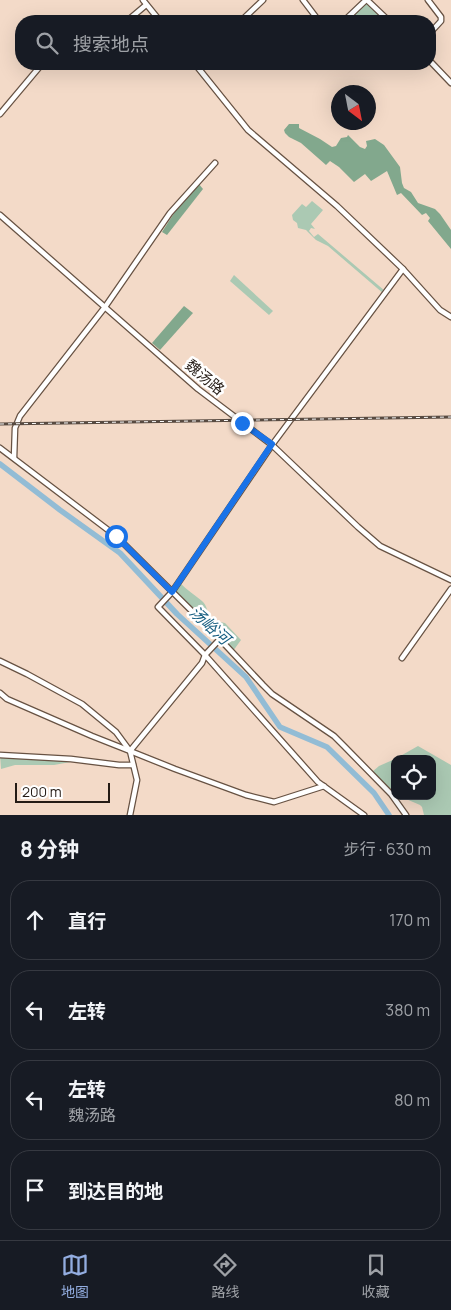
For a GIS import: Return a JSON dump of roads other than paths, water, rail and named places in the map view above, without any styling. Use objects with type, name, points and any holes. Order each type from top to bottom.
[{"type":"street","points":[[247,15],[263,0]]},
{"type":"street","points":[[311,0],[305,2],[315,15]]},
{"type":"street","points":[[351,15],[367,0],[383,15]]},
{"type":"street","points":[[428,0],[442,17],[442,21],[436,27]]},
{"type":"street","points":[[133,15],[145,2],[155,15]]},
{"type":"street","points":[[436,67],[451,82]]},
{"type":"street","points":[[0,114],[37,70]]},
{"type":"street","points":[[200,70],[248,130],[311,186],[337,206],[403,269],[440,310],[451,317]]},
{"type":"street","points":[[14,458],[16,428],[20,416],[105,307],[170,214],[215,163]]},
{"type":"street","name":"魏汤路","points":[[0,215],[198,389],[272,444],[380,546],[451,580]]},
{"type":"street","points":[[364,815],[324,786],[307,770],[205,655],[158,607],[171,594],[272,444],[403,269]]},
{"type":"street","points":[[0,448],[116,536],[171,594],[220,639],[272,694],[344,746],[391,794],[406,815]]},
{"type":"street","points":[[402,658],[451,589]]},
{"type":"street","points":[[130,751],[202,663],[205,655],[220,639]]},
{"type":"street","points":[[0,661],[82,704],[116,732],[130,751],[137,780],[130,815]]},
{"type":"street","points":[[0,693],[92,736],[246,795],[274,802],[324,786]]},
{"type":"street","points":[[0,755],[71,759],[120,766],[133,765]]},
{"type":"waterway","name":"汤峪河","points":[[0,464],[120,553],[177,614],[246,677],[280,727],[327,747],[374,793],[389,815]]},
{"type":"railway","points":[[0,424],[451,417]]}]
